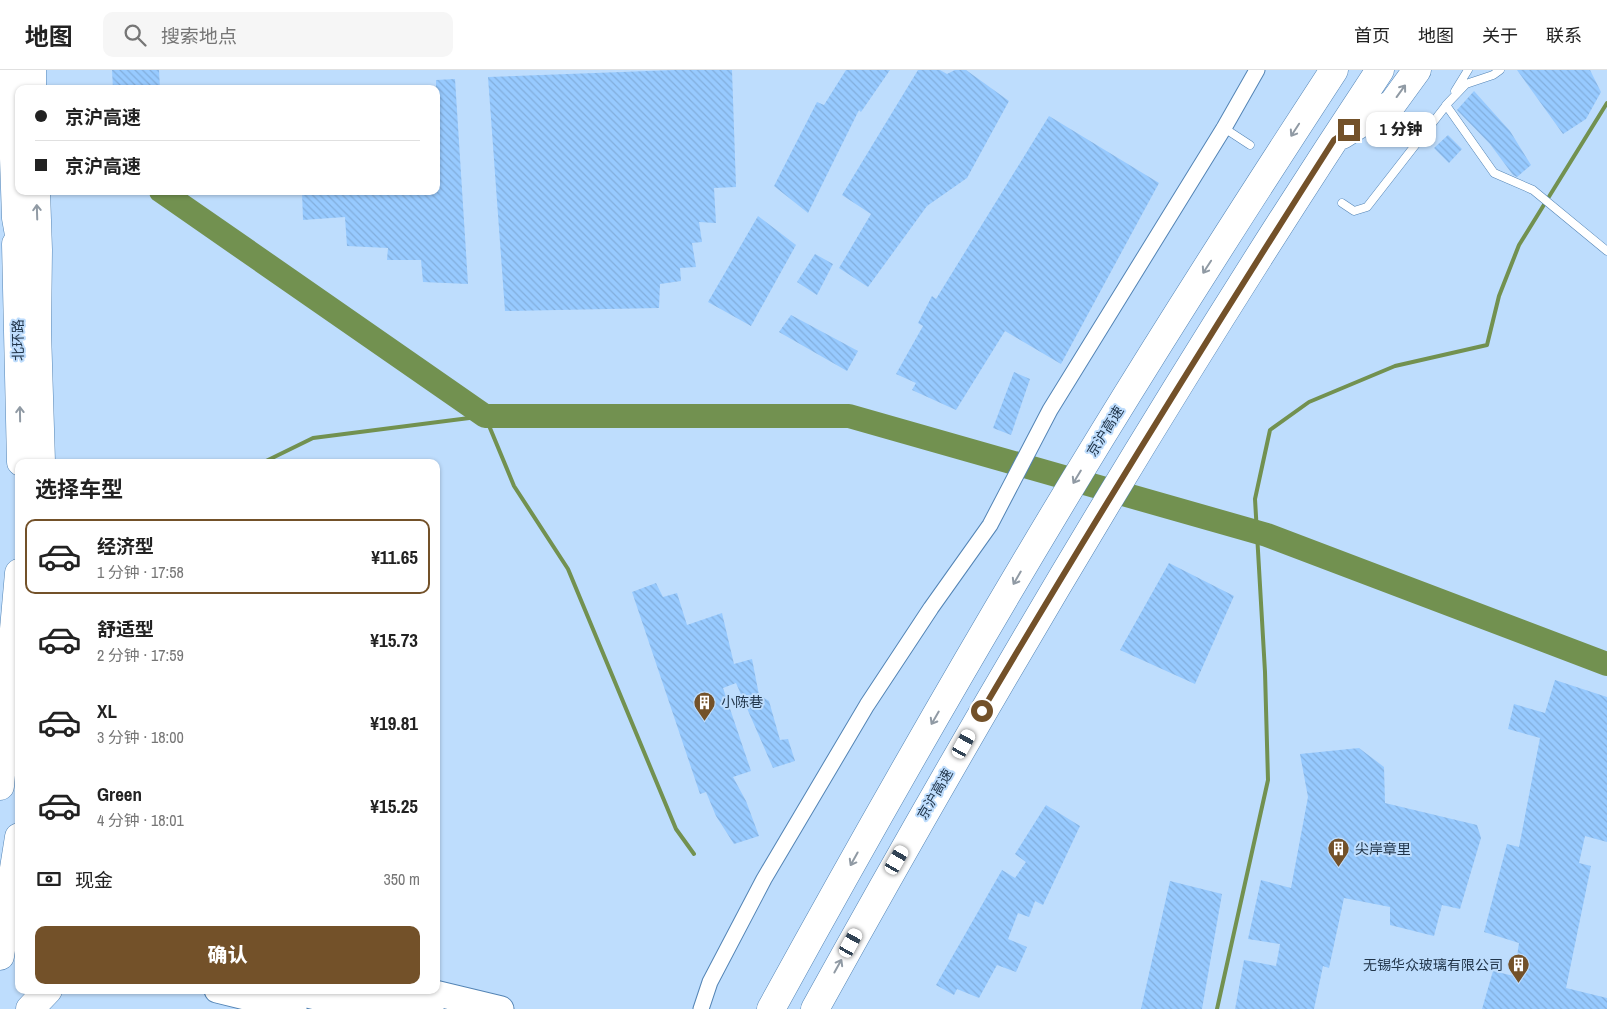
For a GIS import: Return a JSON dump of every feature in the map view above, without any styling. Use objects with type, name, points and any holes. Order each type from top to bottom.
[{"type":"highway","name":"京沪高速","points":[[771,1009],[853,861],[1041,536],[1203,274],[1334,70]]},
{"type":"highway","points":[[1334,140],[1380,70]]},
{"type":"highway","name":"京沪高速","points":[[815,1009],[982,711],[1141,446],[1334,140],[1393,103],[1417,70]]},
{"type":"highway","points":[[15,142],[15,183]]},
{"type":"highway","points":[[15,195],[16,218],[36,331]]},
{"type":"highway","points":[[36,195],[38,250],[36,331],[41,459]]},
{"type":"highway","name":"北环路","points":[[16,218],[20,459]]},
{"type":"highway","points":[[0,786],[15,618]]},
{"type":"highway","points":[[0,956],[9,915],[15,868]]},
{"type":"highway","points":[[30,1009],[44,994]]},
{"type":"main road","points":[[232,994],[294,1009]]},
{"type":"main road","points":[[303,994],[365,1009]]},
{"type":"main road","points":[[369,994],[431,1009]]},
{"type":"main road","points":[[439,994],[501,1009]]},
{"type":"street","points":[[701,1009],[710,982],[764,879],[813,796],[867,705],[931,608],[990,525],[1055,402],[1224,128],[1257,70]]},
{"type":"lane","points":[[1342,203],[1354,211],[1367,207],[1446,105],[1468,70]]},
{"type":"lane","points":[[1446,105],[1466,84],[1494,75],[1500,70]]},
{"type":"lane","points":[[1446,105],[1494,173],[1533,190],[1607,251]]},
{"type":"lane","points":[[1224,128],[1250,145]]},
{"type":"building","points":[[112,70],[159,70],[160,85],[113,85]]},
{"type":"building","points":[[675,70],[732,70],[736,187],[714,188],[716,223],[699,222],[702,242],[692,243],[696,267],[680,268],[681,281],[660,284],[659,308],[505,311],[488,77]]},
{"type":"building","points":[[846,70],[890,70],[861,112],[859,110],[808,213],[774,186],[817,102],[824,105]]},
{"type":"building","points":[[918,70],[940,70],[947,74],[955,70],[966,70],[1009,101],[967,178],[927,206],[868,287],[839,268],[871,214],[842,195]]},
{"type":"building","points":[[1517,70],[1590,70],[1601,92],[1586,119],[1563,134]]},
{"type":"building","points":[[455,79],[468,284],[423,282],[421,260],[387,260],[388,248],[347,246],[345,217],[303,220],[302,195],[440,195],[440,85],[436,85],[436,80]]},
{"type":"building","points":[[1474,91],[1510,131],[1531,165],[1517,177],[1513,175],[1490,144],[1457,110]]},
{"type":"building","points":[[1049,116],[1159,183],[1061,364],[1005,331],[956,410],[912,390],[916,383],[896,374],[923,326],[918,323],[932,296],[936,299]]},
{"type":"building","points":[[1448,135],[1462,149],[1449,163],[1434,148]]},
{"type":"building","points":[[758,216],[796,245],[751,326],[708,302]]},
{"type":"building","points":[[815,254],[833,264],[817,295],[797,282]]},
{"type":"building","points":[[791,315],[858,351],[847,371],[779,332]]},
{"type":"building","points":[[1014,372],[1030,379],[1011,435],[993,428]]},
{"type":"building","points":[[1169,563],[1234,596],[1195,684],[1120,650]]},
{"type":"building","name":"小陈巷","points":[[656,583],[663,597],[677,593],[687,625],[722,613],[734,664],[752,659],[759,695],[769,701],[780,740],[788,739],[795,761],[773,768],[736,683],[723,688],[751,771],[733,777],[746,801],[759,836],[734,844],[716,816],[706,792],[700,794],[632,592]]},
{"type":"building","points":[[1555,680],[1607,697],[1607,842],[1585,836],[1579,863],[1591,866],[1566,988],[1607,998],[1607,1009],[1482,1009],[1493,971],[1514,976],[1519,943],[1484,932],[1507,844],[1519,847],[1540,738],[1508,729],[1514,704],[1545,713]]},
{"type":"building","points":[[1359,748],[1384,767],[1385,803],[1477,825],[1481,838],[1460,909],[1442,905],[1434,936],[1390,925],[1390,907],[1344,898],[1329,968],[1323,966],[1314,1009],[1235,1009],[1244,960],[1276,966],[1280,944],[1248,939],[1261,880],[1291,888],[1308,797],[1300,754]]},
{"type":"building","points":[[1046,805],[1080,826],[1043,905],[1035,901],[1029,917],[1018,913],[1008,939],[1027,947],[1016,972],[997,965],[979,998],[957,989],[954,995],[936,985],[1002,870],[1015,878],[1026,862],[1015,854]]},
{"type":"building","points":[[1170,881],[1222,894],[1202,1009],[1141,1009]]},
{"type":"waterway","points":[[1217,1009],[1268,780],[1265,672],[1255,499],[1270,430],[1309,402],[1395,366],[1487,345],[1499,296],[1519,245],[1607,103]]},
{"type":"waterway","points":[[167,195],[485,416],[849,416],[1267,535],[1607,664]]},
{"type":"waterway","points":[[270,459],[313,438],[485,416],[514,486],[568,569],[676,829],[694,854]]},
{"type":"place","name":"小陈巷","points":[[705,721]]},
{"type":"place","name":"尖岸章里","points":[[1339,868]]},
{"type":"place","name":"无锡华众玻璃有限公司","points":[[1519,984]]},
{"type":"route","points":[[982,711],[1064,572],[1228,306],[1334,140],[1349,130]]}]
